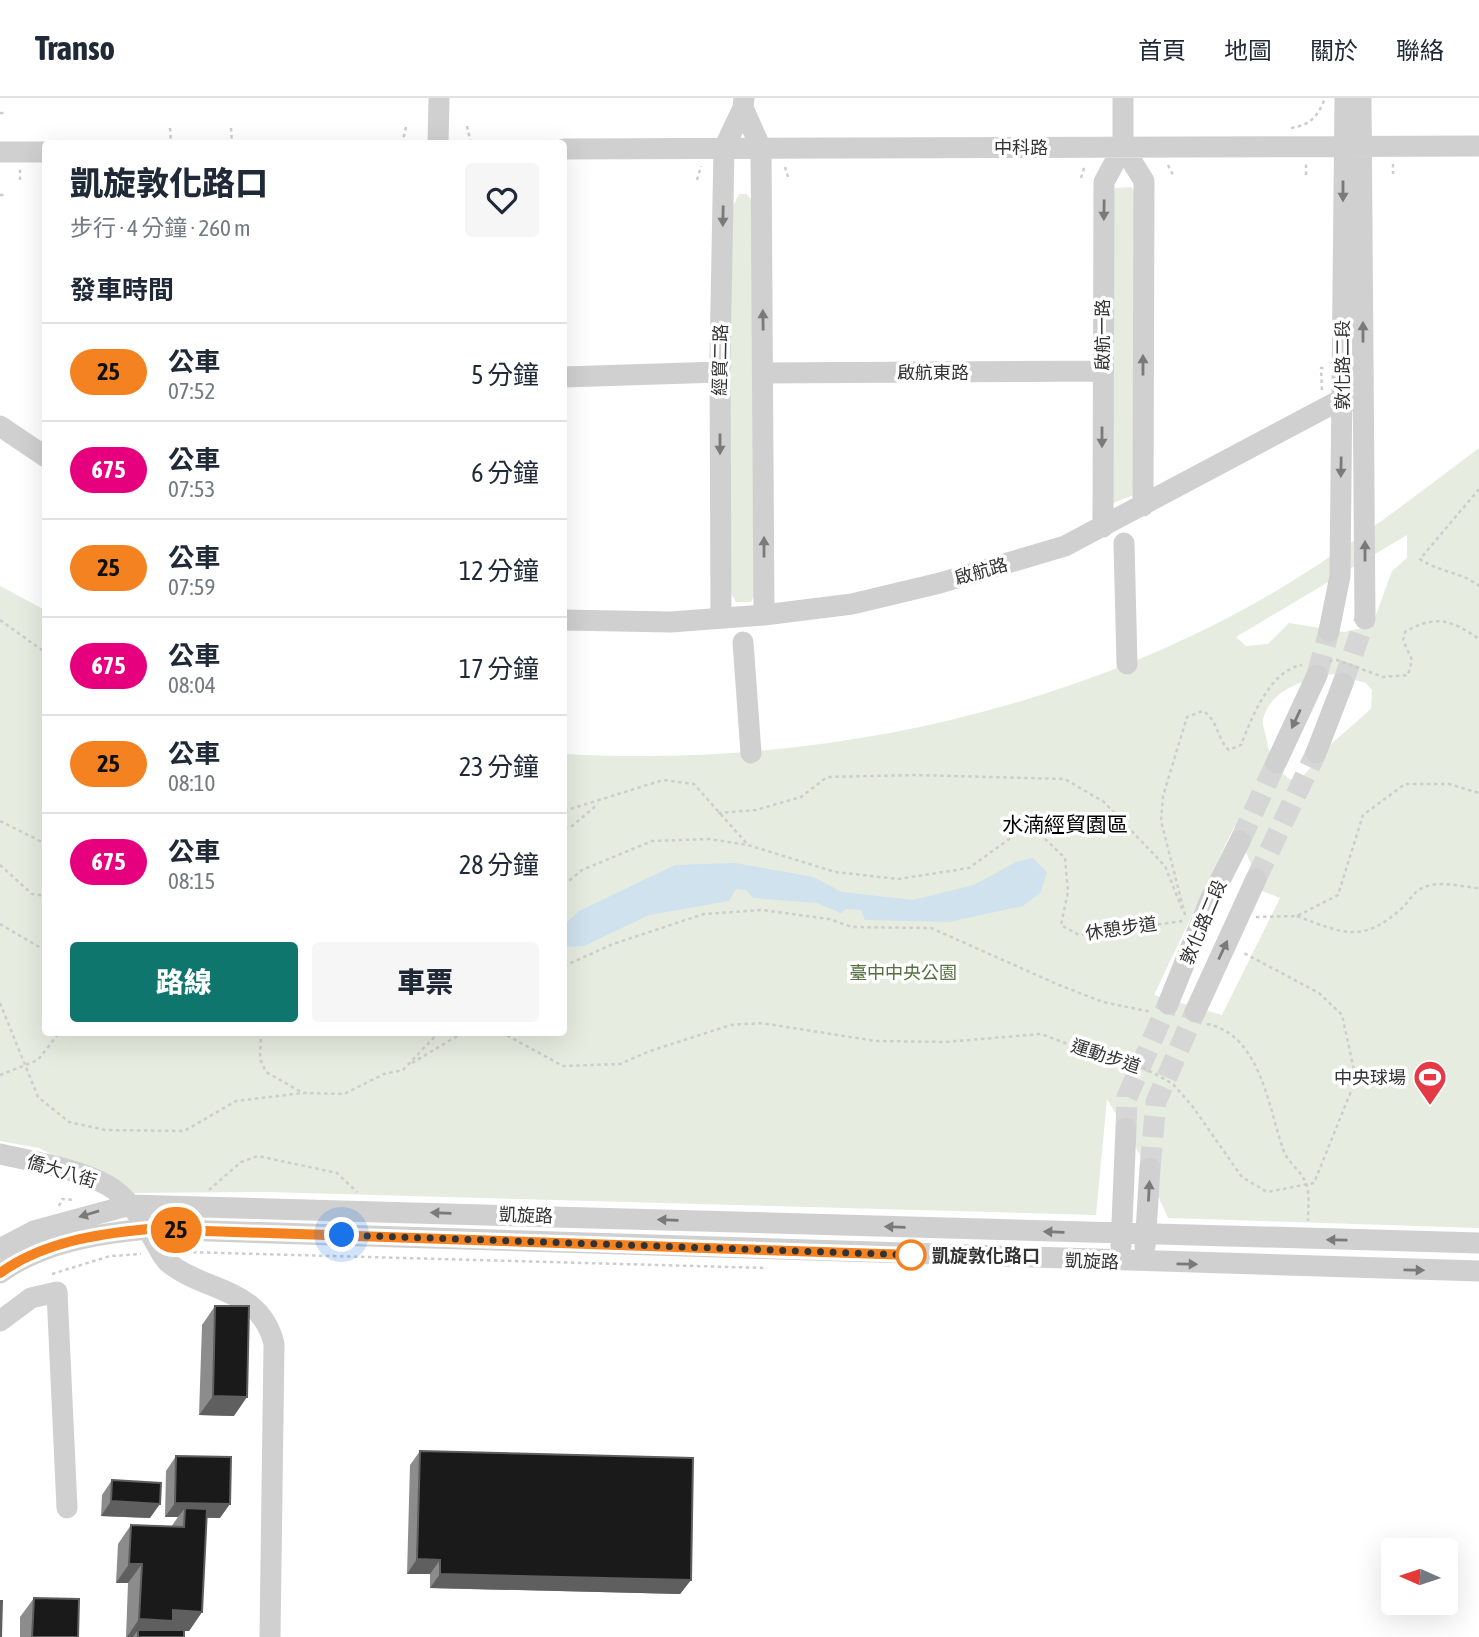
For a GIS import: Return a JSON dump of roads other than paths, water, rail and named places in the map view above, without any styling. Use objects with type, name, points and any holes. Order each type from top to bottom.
[{"type":"street","points":[[438,140],[439,98]]},
{"type":"street","name":"啟航一路","points":[[1103,527],[1104,181],[1123,146],[1123,98]]},
{"type":"street","name":"敦化路二段","points":[[1345,98],[1352,148],[1352,400],[1365,619]]},
{"type":"street","name":"敦化路二段","points":[[1352,148],[1361,98]]},
{"type":"street","name":"經貿二路","points":[[743,103],[761,148],[764,615]]},
{"type":"street","name":"經貿二路","points":[[721,618],[720,372],[724,148],[743,103]]},
{"type":"street","points":[[1123,146],[1144,181],[1143,506]]},
{"type":"street","name":"中科路","points":[[567,149],[1479,146]]},
{"type":"street","points":[[0,152],[42,152]]},
{"type":"street","name":"啟航東路","points":[[764,373],[1102,371]]},
{"type":"street","points":[[567,377],[720,372]]},
{"type":"street","name":"敦化路二段","points":[[1329,631],[1340,576],[1352,400]]},
{"type":"street","name":"啟航路","points":[[567,620],[671,622],[764,615],[852,604],[940,583],[1065,546],[1352,400]]},
{"type":"street","points":[[0,426],[42,454]]},
{"type":"street","points":[[1124,543],[1127,664]]},
{"type":"street","points":[[743,642],[751,753]]},
{"type":"street","points":[[1276,763],[1317,675]]},
{"type":"street","points":[[1317,752],[1343,683]]},
{"type":"street","name":"敦化路二段","points":[[1163,1009],[1210,900],[1240,841]]},
{"type":"street","name":"敦化路二段","points":[[1196,1017],[1256,878]]},
{"type":"street","points":[[1119,1262],[1126,1128]]},
{"type":"street","name":"僑大八街","points":[[0,1154],[94,1179],[110,1187],[130,1205],[167,1262],[261,1312],[270,1326],[274,1344],[270,1637]]},
{"type":"street","points":[[1143,1263],[1150,1168]]},
{"type":"street","name":"凱旋路","points":[[0,1249],[34,1231],[130,1205],[1479,1243]]},
{"type":"street","name":"凱旋路","points":[[0,1273],[37,1252],[63,1243],[108,1233],[148,1229],[1143,1263],[1479,1271]]},
{"type":"street","points":[[0,1321],[31,1298],[57,1292],[67,1508]]},
{"type":"water","points":[[1033,858],[1047,872],[1041,892],[1023,906],[949,922],[865,920],[861,910],[846,909],[841,913],[817,903],[753,898],[746,890],[736,889],[729,901],[649,915],[584,946],[567,947],[567,922],[579,911],[675,865],[735,863],[813,877],[842,892],[913,900],[974,885],[1016,862]]},
{"type":"tunnel","points":[[1343,683],[1365,619]]},
{"type":"tunnel","points":[[1317,675],[1329,631]]},
{"type":"tunnel","points":[[1256,879],[1316,753]]},
{"type":"tunnel","points":[[1240,841],[1276,763]]},
{"type":"tunnel","points":[[1126,1128],[1127,1097],[1168,1004]]},
{"type":"tunnel","points":[[1150,1168],[1156,1102],[1195,1012]]},
{"type":"place","name":"中央球場","points":[[1430,1107]]},
{"type":"place","name":"凱旋敦化路口","points":[[911,1255]]},
{"type":"district","name":"水湳經貿園區","points":[[1065,824]]},
{"type":"park label","name":"臺中中央公園","points":[[903,972]]}]
